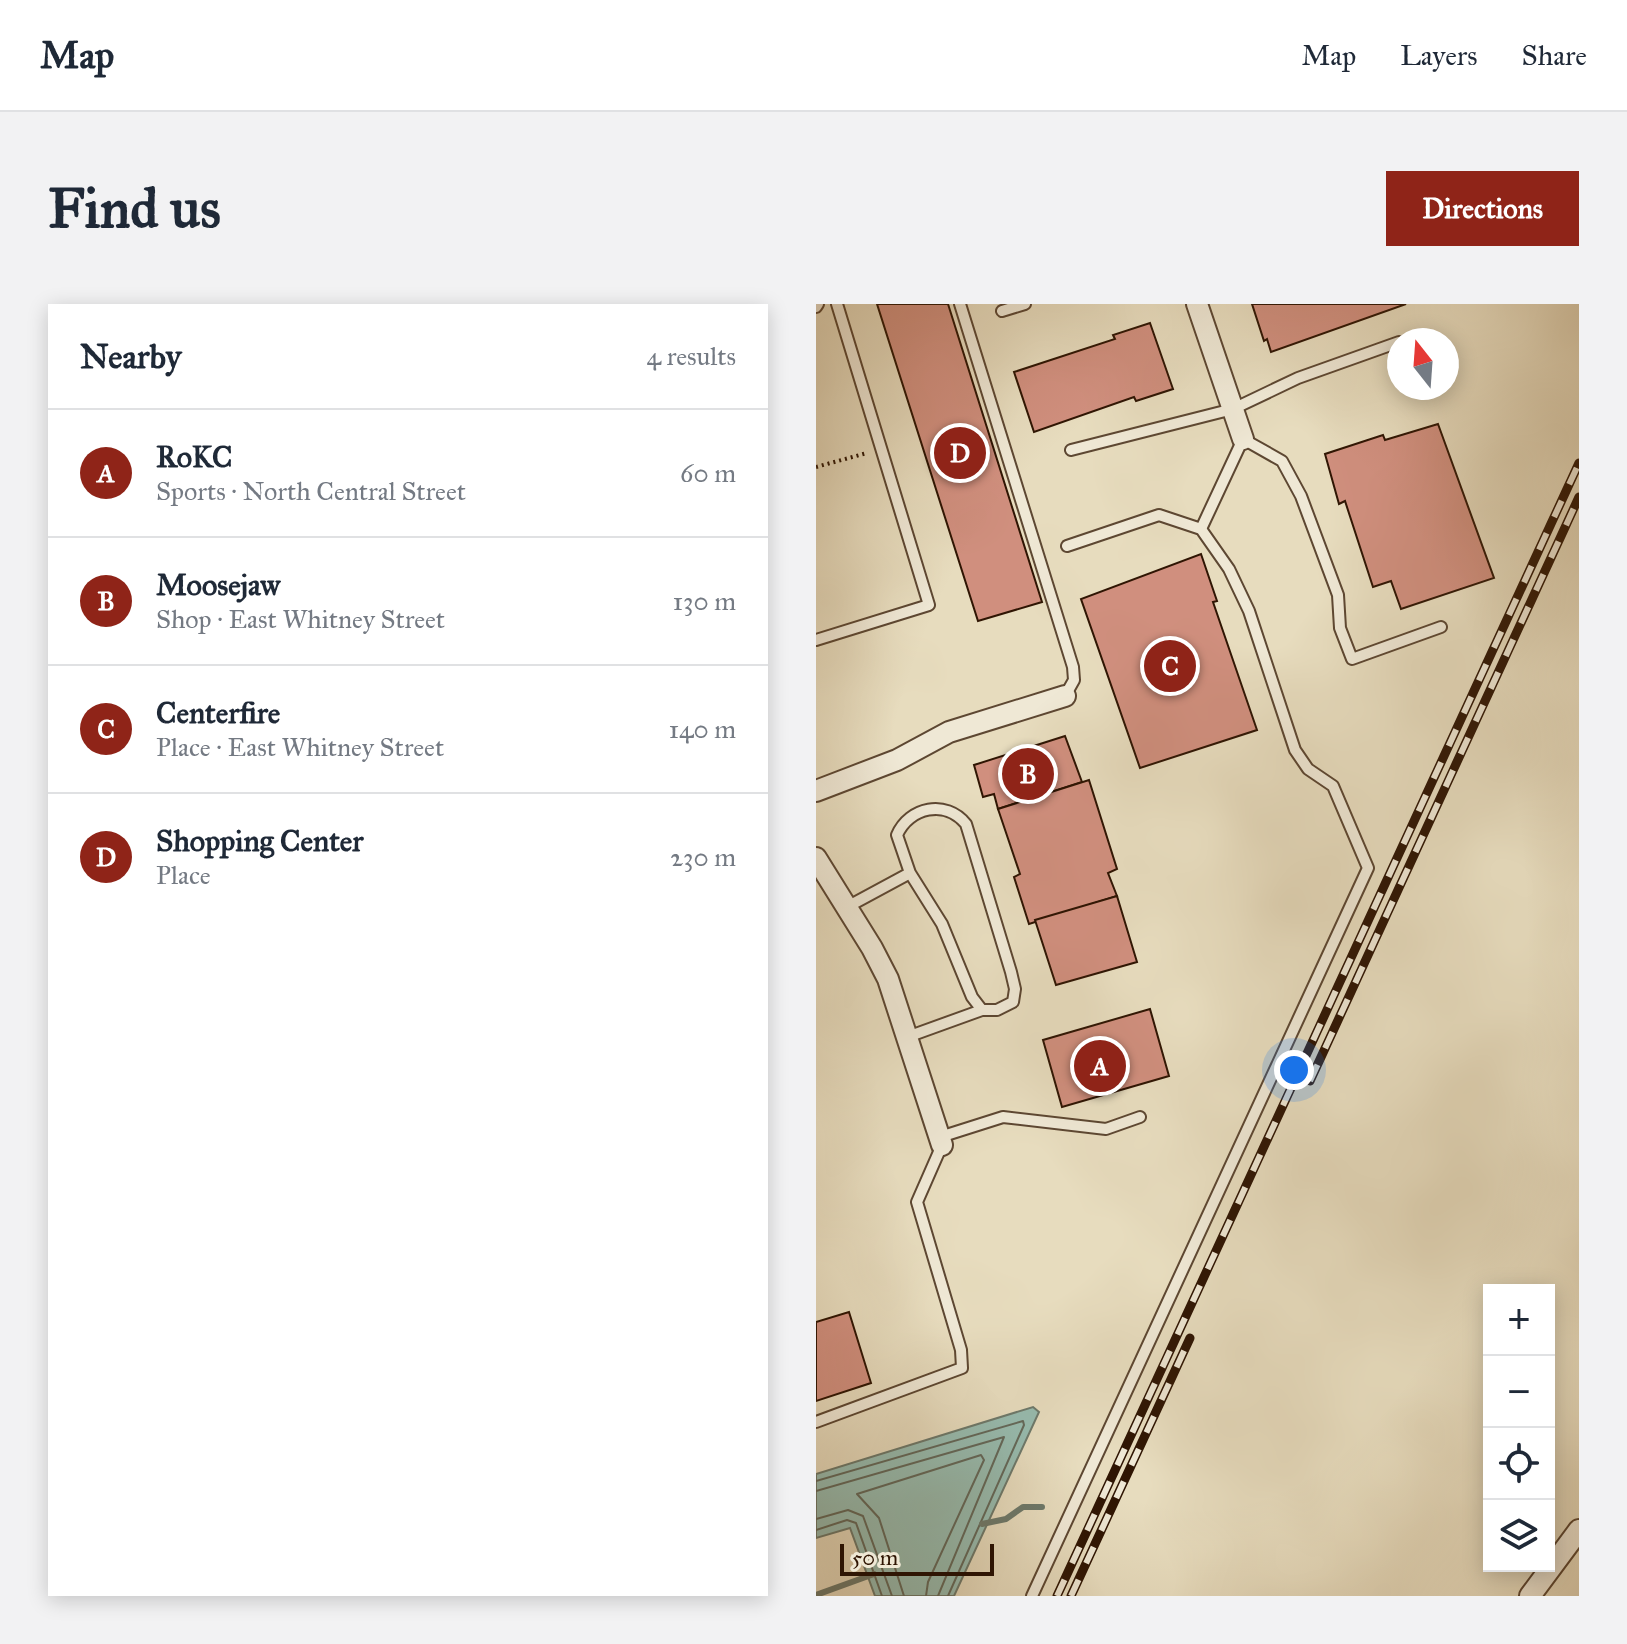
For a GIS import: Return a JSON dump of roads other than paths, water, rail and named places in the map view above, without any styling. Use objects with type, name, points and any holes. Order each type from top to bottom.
[{"type":"street","points":[[1197,304],[1243,439]]},
{"type":"street","points":[[816,791],[897,760],[949,732],[1065,696]]},
{"type":"street","points":[[816,858],[888,979],[910,1036],[941,1141]]},
{"type":"street","points":[[1530,1596],[1579,1530]]},
{"type":"lane","points":[[816,640],[929,605],[837,304]]},
{"type":"lane","points":[[960,304],[1073,667],[1074,680],[1065,696]]},
{"type":"lane","points":[[1002,311],[1025,304]]},
{"type":"lane","points":[[1071,450],[1233,409],[1298,378],[1387,346]]},
{"type":"lane","points":[[1201,529],[1243,439],[1282,461],[1301,496],[1338,595],[1340,628],[1352,659],[1441,627]]},
{"type":"lane","points":[[1032,1596],[1368,868],[1333,786],[1308,769],[1295,750],[1249,611],[1229,569],[1201,529],[1159,515],[1067,546]]},
{"type":"lane","points":[[910,1036],[982,1010],[997,1010],[1013,1002],[1015,989],[966,824],[957,812],[945,807],[928,809],[901,825],[897,835],[910,873],[942,924],[972,997],[982,1010]]},
{"type":"lane","points":[[847,907],[910,873]]},
{"type":"lane","points":[[816,1422],[962,1368],[961,1350],[917,1202],[941,1141],[1003,1117],[1106,1129],[1140,1117]]},
{"type":"water","points":[[1033,1407],[1039,1412],[954,1596],[875,1596],[850,1528],[816,1538],[816,1474]]},
{"type":"waterway","points":[[982,1524],[1006,1519],[1023,1507],[1042,1507]]},
{"type":"waterway","points":[[816,1595],[874,1574]]},
{"type":"railway","points":[[1057,1596],[1579,463]]},
{"type":"railway","points":[[1310,1081],[1579,497]]},
{"type":"railway","points":[[1071,1596],[1190,1338]]},
{"type":"place","name":"Shopping Center","points":[[960,453]]},
{"type":"place","name":"Centerfire","points":[[1170,666]]},
{"type":"place","name":"Moosejaw","points":[[1028,774]]},
{"type":"place","name":"RoKC","points":[[1100,1066]]}]
